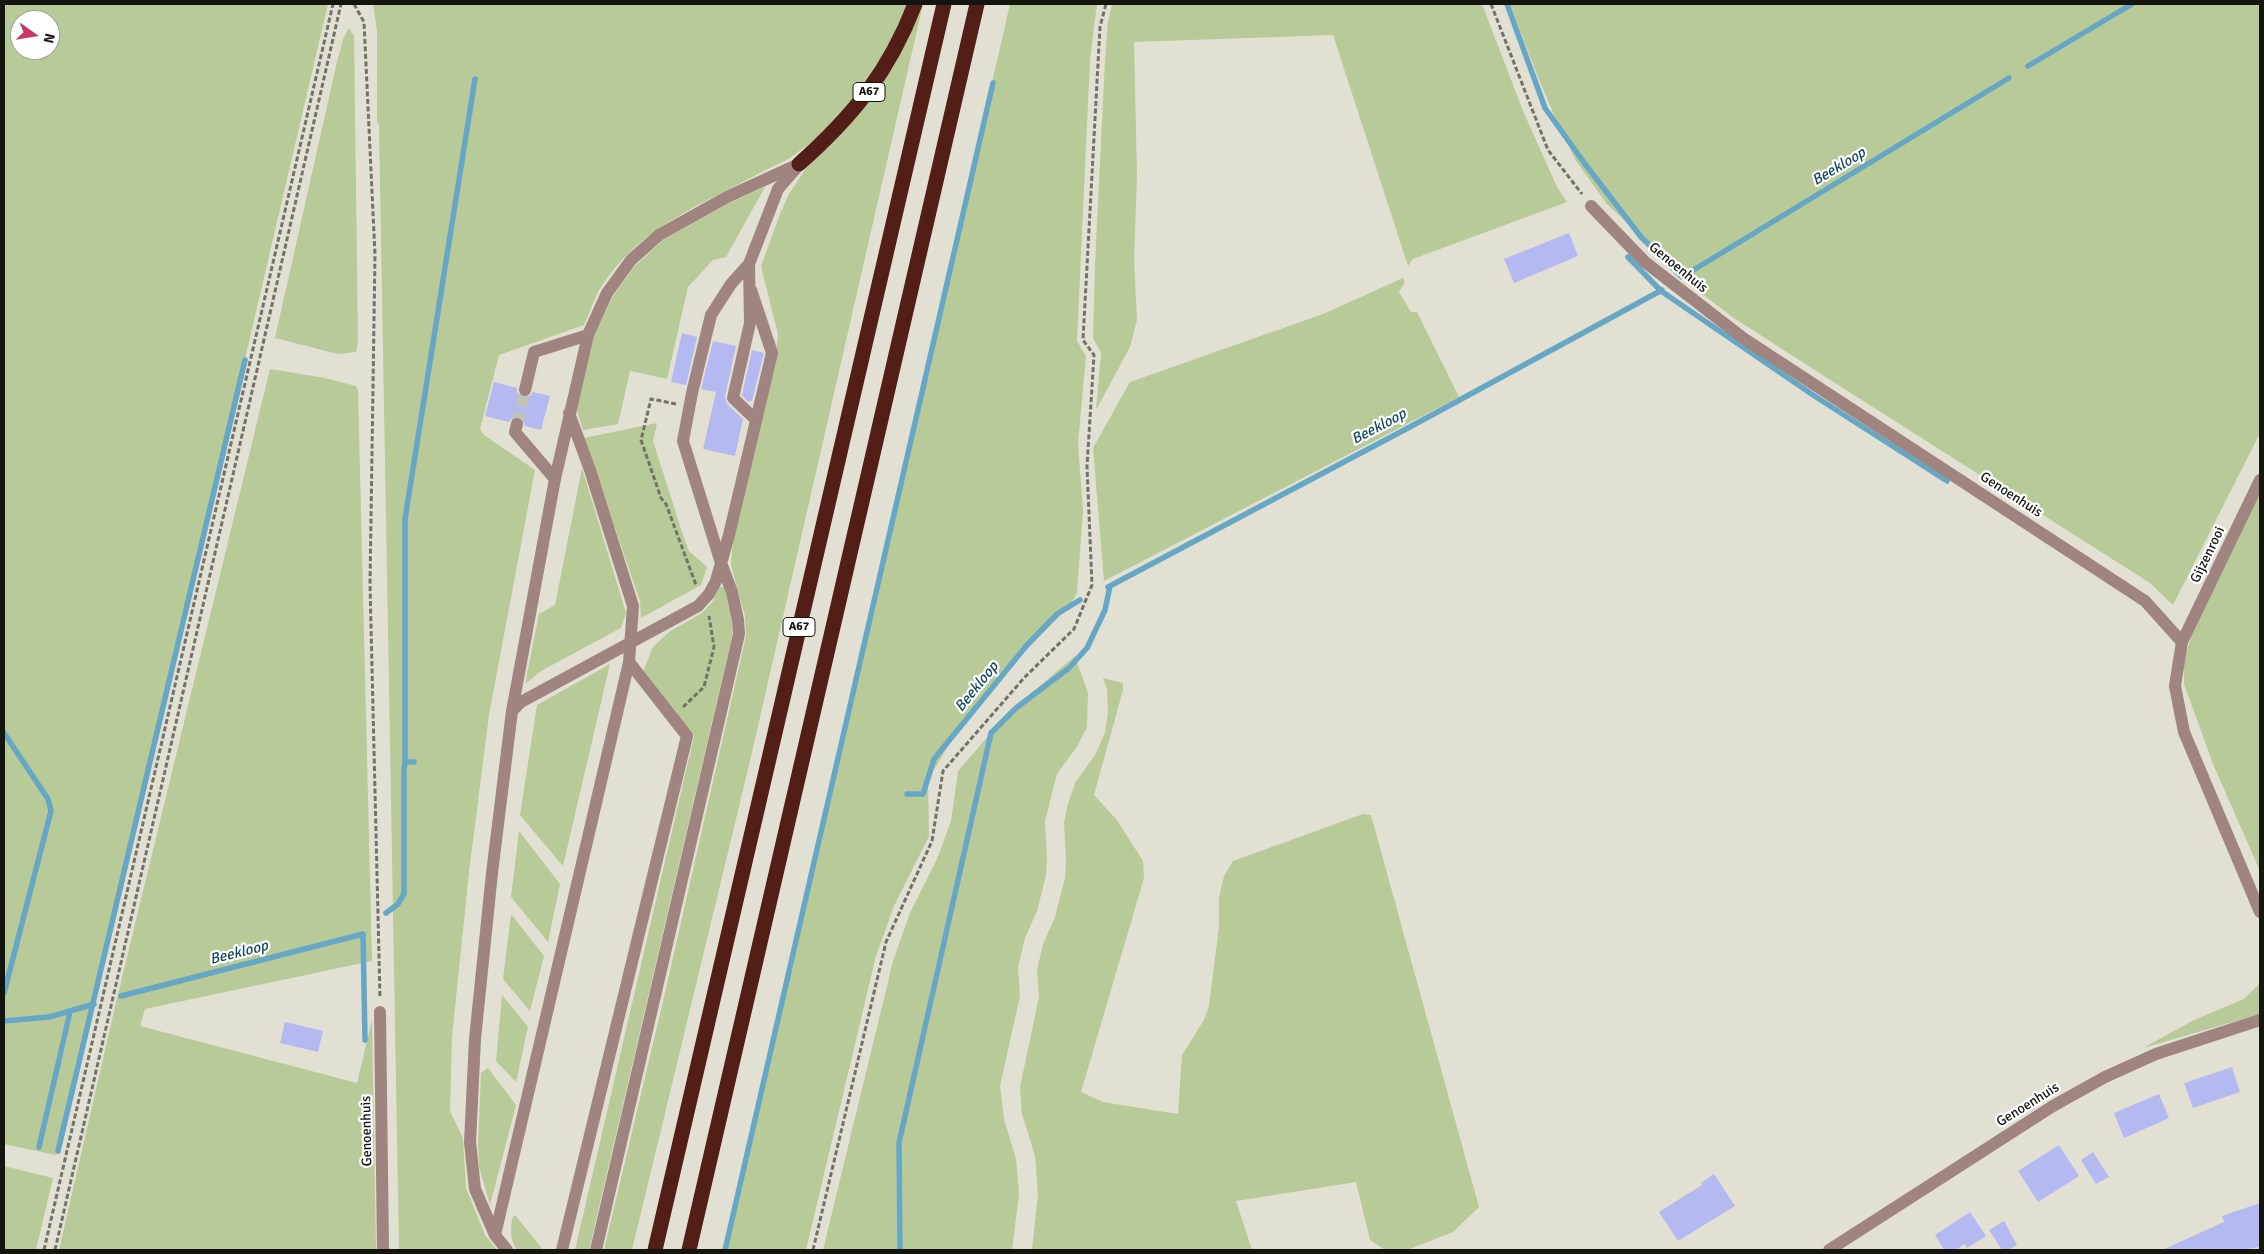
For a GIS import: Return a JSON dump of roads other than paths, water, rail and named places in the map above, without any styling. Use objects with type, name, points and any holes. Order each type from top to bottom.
[{"type":"highway","name":"A67","points":[[799,164],[839,128],[870,91],[905,29],[915,4]]},
{"type":"highway","name":"A67","points":[[655,1250],[944,4]]},
{"type":"highway","name":"A67","points":[[689,1250],[977,4]]},
{"type":"street","name":"A67","points":[[596,1250],[739,634],[732,592],[721,564],[683,441],[691,408],[692,393],[711,315],[731,284],[748,264],[778,189],[799,164]]},
{"type":"street","name":"A67","points":[[507,1250],[495,1235],[474,1189],[470,1142],[475,1039],[492,873],[512,711],[555,479],[588,336],[607,293],[631,260],[659,235],[727,197],[799,164]]},
{"type":"street","name":"Genoenhuis","points":[[1591,206],[1645,262],[1743,338],[2145,601],[2182,642]]},
{"type":"street","name":"A67","points":[[748,264],[751,290],[750,323],[733,398],[756,419]]},
{"type":"street","name":"A67","points":[[512,711],[521,702],[698,606],[716,581],[772,353],[751,290]]},
{"type":"street","points":[[525,390],[534,352],[588,336]]},
{"type":"street","points":[[495,1235],[629,662],[632,606],[590,470],[569,413]]},
{"type":"street","points":[[517,424],[515,432],[555,479]]},
{"type":"street","name":"Gijzenrooi","points":[[2182,642],[2260,480]]},
{"type":"street","points":[[2182,642],[2175,686],[2184,732],[2260,912]]},
{"type":"street","points":[[562,1250],[687,736],[629,662]]},
{"type":"street","name":"Genoenhuis","points":[[380,1012],[383,1250]]},
{"type":"street","name":"Genoenhuis","points":[[1828,1250],[2053,1106],[2105,1077],[2156,1054],[2260,1020]]},
{"type":"waterway","name":"Beekloop","points":[[1507,4],[1545,108],[1641,237],[1682,277],[2009,78]]},
{"type":"waterway","name":"Beekloop","points":[[2028,66],[2132,4]]},
{"type":"waterway","points":[[405,762],[405,519],[475,79]]},
{"type":"waterway","points":[[725,1250],[993,83]]},
{"type":"waterway","points":[[1628,257],[1661,291],[1813,395],[1947,481]]},
{"type":"waterway","name":"Beekloop","points":[[1108,587],[1408,428],[1662,290]]},
{"type":"waterway","points":[[58,1151],[245,360]]},
{"type":"waterway","points":[[900,1250],[899,1143],[991,733],[1016,708],[1069,668],[1087,648],[1105,610],[1110,586]]},
{"type":"waterway","name":"Beekloop","points":[[907,794],[923,794],[934,759],[1027,645],[1057,614],[1080,600]]},
{"type":"waterway","points":[[4,733],[48,799],[51,811],[4,993]]},
{"type":"waterway","name":"Beekloop","points":[[386,913],[398,904],[404,894],[404,770],[405,762],[414,762]]},
{"type":"waterway","name":"Beekloop","points":[[121,996],[363,934],[365,1040]]},
{"type":"waterway","name":"Beekloop","points":[[4,1021],[49,1017],[94,1004]]},
{"type":"waterway","points":[[39,1147],[70,1012]]},
{"type":"tunnel","points":[[517,424],[525,390]]}]
